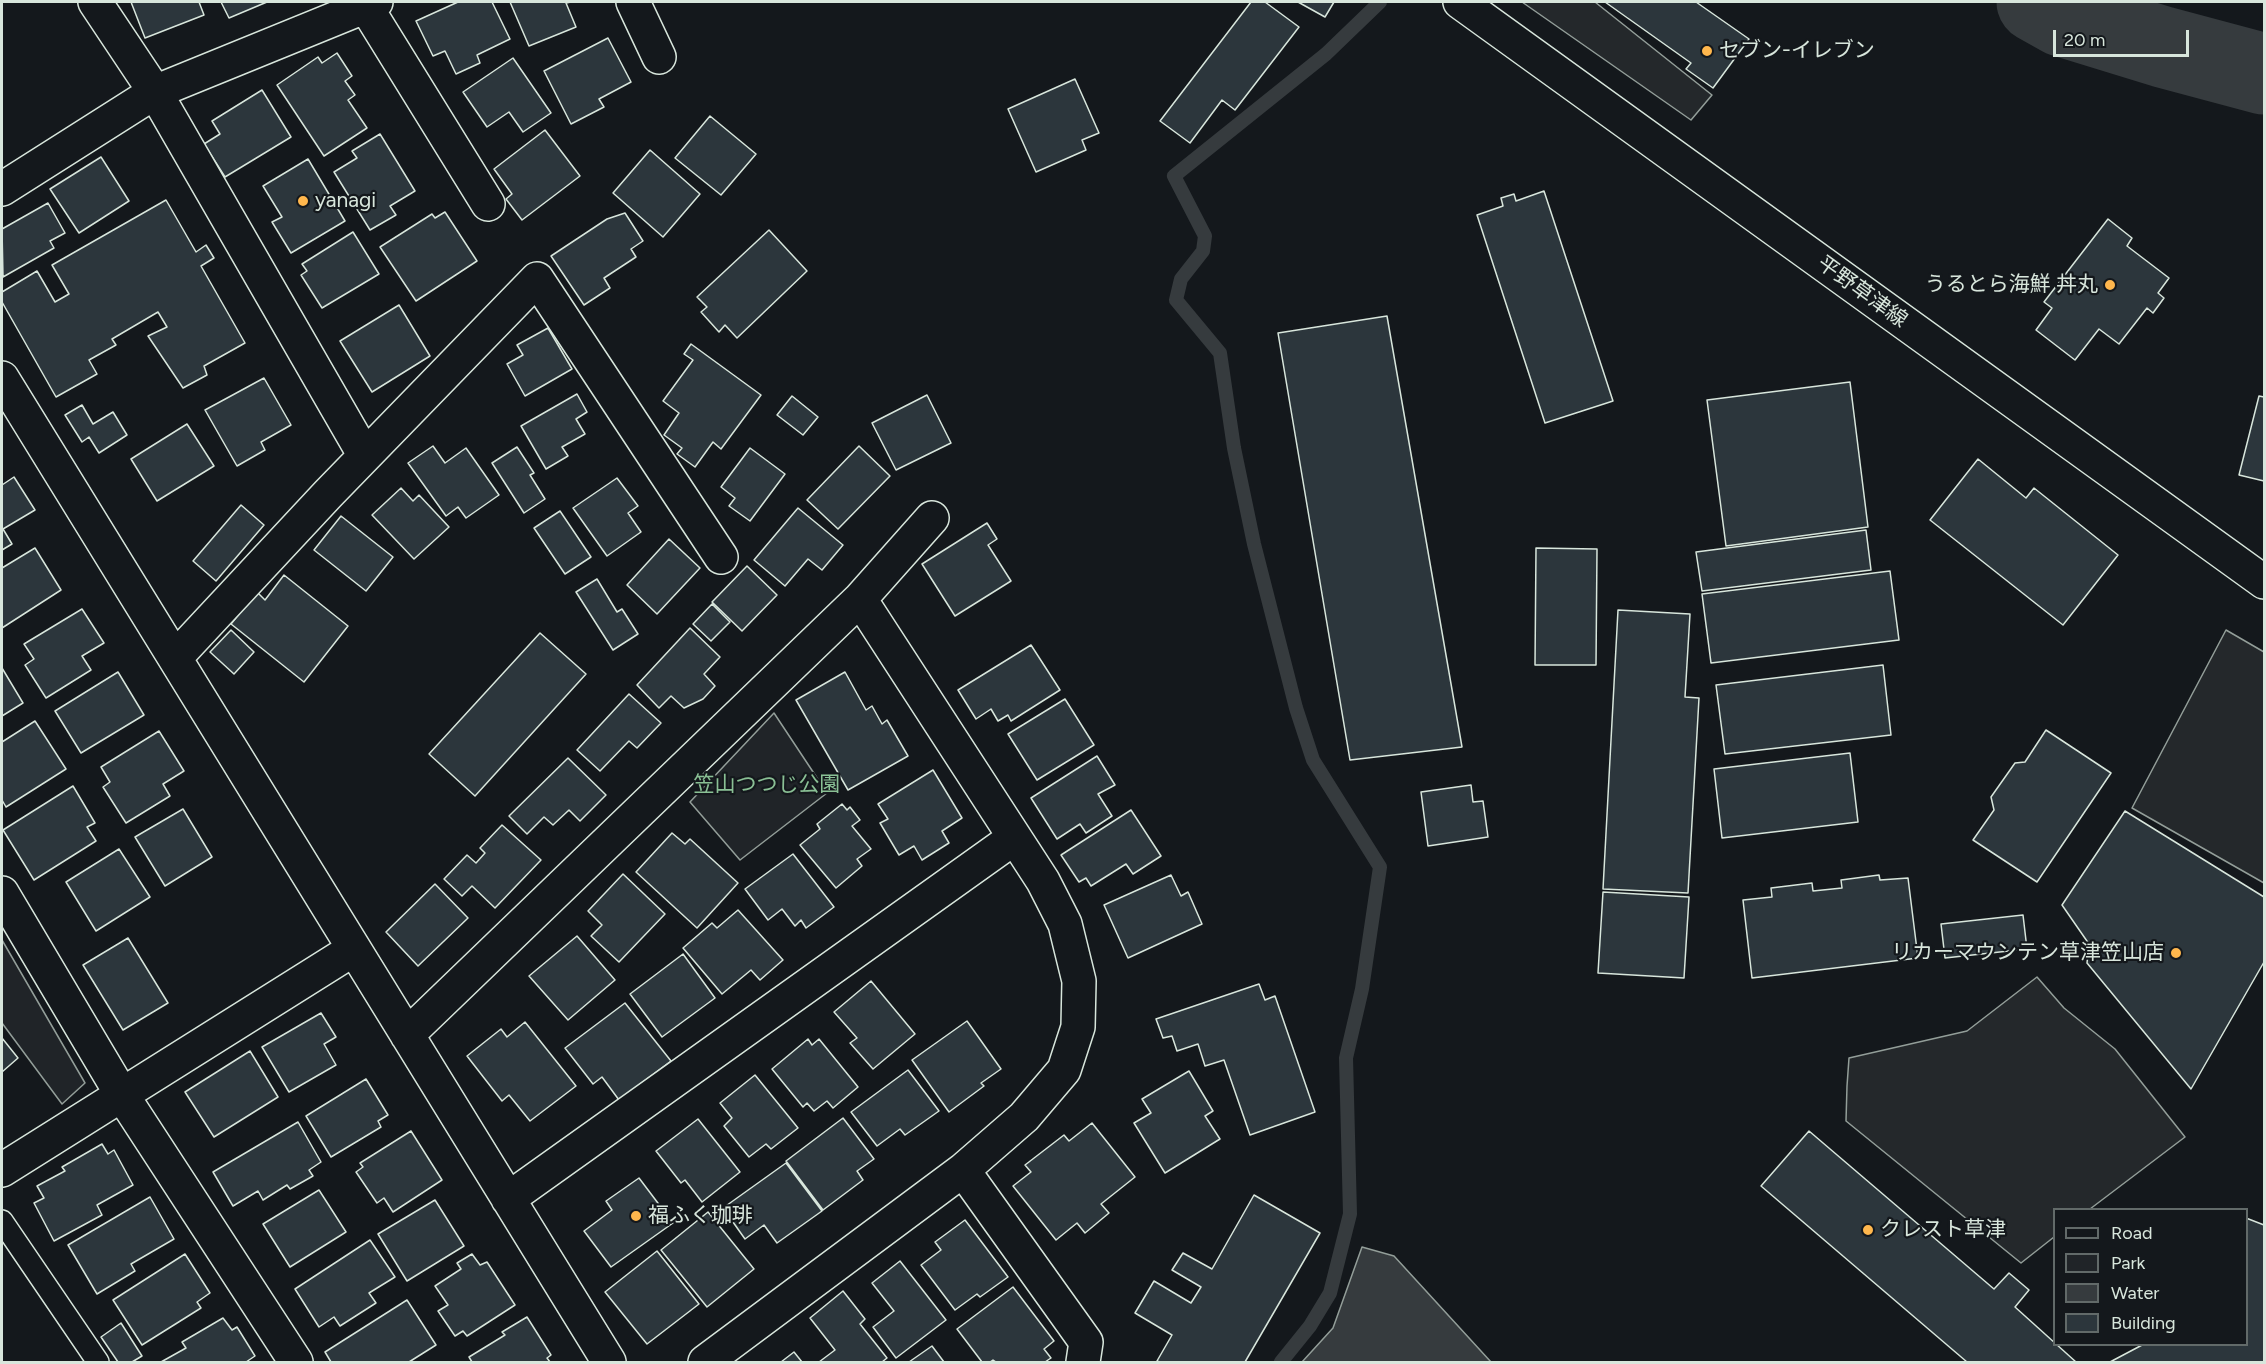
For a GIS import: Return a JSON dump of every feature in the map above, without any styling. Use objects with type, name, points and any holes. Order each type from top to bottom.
[{"type":"street","points":[[96,2],[155,92],[365,456]]},
{"type":"street","points":[[633,2],[659,57]]},
{"type":"street","name":"平野草津線","points":[[1460,2],[2265,582]]},
{"type":"street","points":[[2,189],[155,92],[368,3],[488,204]]},
{"type":"street","points":[[175,658],[365,456],[537,279],[721,557]]},
{"type":"street","points":[[2,378],[609,1362]]},
{"type":"street","points":[[407,1035],[860,599],[932,518]]},
{"type":"street","points":[[705,1362],[963,1170],[1024,1117],[1064,1070],[1078,1027],[1079,981],[1065,924],[1043,881],[860,599]]},
{"type":"street","points":[[508,1199],[1014,838]]},
{"type":"street","points":[[2,893],[122,1095],[296,1362]]},
{"type":"street","points":[[2,1170],[354,949]]},
{"type":"street","points":[[963,1170],[1086,1342],[1083,1362]]},
{"type":"lane","points":[[2,1221],[98,1362]]},
{"type":"green space","name":"笠山つつじ公園","points":[[774,713],[827,793],[740,860],[690,802]]},
{"type":"green space","points":[[2,940],[85,1083],[62,1104],[2,1023]]},
{"type":"shaded area","points":[[1522,2],[1595,2],[1712,95],[1691,120]]},
{"type":"shaded area","points":[[2226,630],[2264,652],[2264,883],[2132,808]]},
{"type":"shaded area","points":[[2037,977],[2064,1008],[2115,1049],[2185,1137],[2091,1208],[2053,1208],[2053,1238],[2021,1263],[1846,1121],[1849,1058],[1967,1031]]},
{"type":"water","points":[[1362,1247],[1394,1256],[1491,1362],[1302,1362],[1333,1328]]},
{"type":"building","points":[[131,2],[199,2],[204,15],[145,38]]},
{"type":"building","points":[[221,2],[267,2],[229,18]]},
{"type":"building","points":[[458,2],[492,2],[510,39],[477,55],[480,63],[456,74],[445,51],[433,56],[416,21]]},
{"type":"building","points":[[510,2],[571,2],[566,3],[576,27],[529,46]]},
{"type":"building","points":[[1251,2],[1265,2],[1299,27],[1235,110],[1222,100],[1190,143],[1160,121]]},
{"type":"building","points":[[1298,2],[1334,2],[1325,17]]},
{"type":"building","name":"セブン-イレブン","points":[[1605,2],[1696,2],[1749,39],[1713,88],[1686,69],[1691,63]]},
{"type":"building","points":[[608,38],[631,82],[599,99],[604,107],[571,124],[544,71]]},
{"type":"building","points":[[337,53],[352,76],[345,81],[355,95],[348,100],[367,128],[324,156],[277,85],[318,57],[322,63]]},
{"type":"building","points":[[513,58],[551,113],[523,132],[509,112],[487,127],[463,92]]},
{"type":"building","points":[[1075,79],[1099,133],[1082,140],[1086,150],[1036,172],[1008,109]]},
{"type":"building","points":[[262,90],[291,137],[225,177],[204,144],[220,134],[212,121]]},
{"type":"building","points":[[710,116],[756,154],[721,195],[675,158]]},
{"type":"building","points":[[545,130],[580,176],[522,220],[506,199],[512,194],[494,169]]},
{"type":"building","points":[[380,134],[415,191],[390,206],[396,215],[370,230],[334,172],[357,158],[352,151]]},
{"type":"building","points":[[650,150],[700,194],[663,237],[613,193]]},
{"type":"building","points":[[101,157],[129,201],[79,233],[50,189]]},
{"type":"building","name":"yanagi","points":[[308,159],[345,221],[291,253],[272,222],[282,217],[263,186]]},
{"type":"building","points":[[1544,191],[1613,401],[1545,423],[1477,215],[1503,206],[1501,198],[1514,194],[1516,201]]},
{"type":"building","points":[[166,200],[196,252],[206,245],[214,258],[201,266],[245,343],[204,366],[207,375],[183,388],[148,336],[167,327],[158,312],[112,339],[116,345],[89,360],[97,374],[56,397],[2,302],[2,292],[37,271],[55,302],[69,294],[52,265]]},
{"type":"building","points":[[48,203],[65,233],[50,241],[54,248],[3,277],[2,229]]},
{"type":"building","points":[[445,212],[477,261],[416,301],[380,247],[432,214],[435,218]]},
{"type":"building","points":[[625,213],[643,241],[631,249],[636,257],[604,278],[610,288],[584,305],[551,256],[607,219]]},
{"type":"building","name":"うるとら海鮮 丼丸","points":[[2108,219],[2132,238],[2127,246],[2169,278],[2158,293],[2164,298],[2153,313],[2147,308],[2119,344],[2099,329],[2075,360],[2036,330],[2052,308],[2044,302]]},
{"type":"building","points":[[769,230],[807,271],[737,338],[725,325],[719,332],[701,312],[707,307],[697,297]]},
{"type":"building","points":[[353,232],[379,274],[322,308],[301,275],[307,271],[302,264]]},
{"type":"building","points":[[399,305],[430,356],[372,392],[340,341]]},
{"type":"building","points":[[1387,316],[1462,747],[1350,760],[1278,333]]},
{"type":"building","points":[[548,328],[572,369],[525,396],[507,364],[523,355],[517,345]]},
{"type":"building","points":[[691,344],[761,395],[721,449],[713,442],[695,467],[677,454],[682,448],[664,435],[679,413],[663,401],[693,360],[684,354]]},
{"type":"building","points":[[264,378],[291,425],[261,442],[265,450],[237,466],[205,410]]},
{"type":"building","points":[[1850,382],[1868,527],[1726,546],[1707,400]]},
{"type":"building","points":[[577,394],[587,412],[576,419],[585,434],[562,447],[568,456],[546,469],[521,426]]},
{"type":"building","points":[[927,395],[951,443],[896,470],[872,423]]},
{"type":"building","points":[[792,396],[818,417],[803,435],[777,415]]},
{"type":"building","points":[[2259,396],[2264,397],[2264,481],[2239,475]]},
{"type":"building","points":[[82,405],[93,424],[113,412],[127,435],[99,453],[89,437],[82,442],[65,415]]},
{"type":"building","points":[[187,424],[214,466],[157,501],[131,459]]},
{"type":"building","points":[[433,446],[445,463],[466,448],[499,495],[466,518],[458,507],[446,516],[408,463]]},
{"type":"building","points":[[859,446],[890,476],[838,529],[807,500]]},
{"type":"building","points":[[517,447],[534,473],[530,475],[545,499],[524,513],[492,463]]},
{"type":"building","points":[[750,448],[785,474],[750,521],[729,506],[735,498],[721,487]]},
{"type":"building","points":[[1978,459],[2026,498],[2034,488],[2118,555],[2063,625],[1930,520]]},
{"type":"building","points":[[14,477],[35,510],[3,529],[12,544],[2,550],[2,485]]},
{"type":"building","points":[[617,478],[638,506],[628,513],[641,532],[607,556],[573,508]]},
{"type":"building","points":[[401,488],[413,501],[419,495],[449,527],[414,559],[372,515]]},
{"type":"building","points":[[241,505],[264,525],[216,581],[193,561]]},
{"type":"building","points":[[798,508],[843,545],[822,570],[808,559],[785,586],[754,560]]},
{"type":"building","points":[[560,511],[591,557],[565,574],[534,528]]},
{"type":"building","points":[[341,516],[393,557],[366,591],[314,550]]},
{"type":"building","points":[[987,523],[997,539],[988,545],[1011,581],[955,616],[922,564]]},
{"type":"building","points":[[1866,530],[1871,570],[1702,591],[1696,552]]},
{"type":"building","points":[[669,539],[700,568],[657,614],[627,585]]},
{"type":"building","points":[[35,548],[61,590],[2,628],[2,568]]},
{"type":"building","points":[[1536,548],[1597,549],[1596,665],[1535,665]]},
{"type":"building","points":[[747,566],[777,595],[742,631],[712,602]]},
{"type":"building","points":[[1890,571],[1899,640],[1711,663],[1702,594]]},
{"type":"building","points":[[284,575],[348,626],[304,682],[231,624],[257,592],[265,600]]},
{"type":"building","points":[[597,579],[617,612],[622,609],[638,634],[613,650],[576,592]]},
{"type":"building","points":[[712,604],[730,622],[711,641],[693,624]]},
{"type":"building","points":[[82,609],[104,643],[82,656],[91,670],[46,698],[25,665],[34,659],[24,644]]},
{"type":"building","points":[[1618,610],[1690,614],[1685,697],[1699,698],[1688,893],[1603,889]]},
{"type":"building","points":[[690,628],[720,657],[704,674],[715,686],[703,699],[684,708],[671,696],[659,708],[637,685]]},
{"type":"building","points":[[231,630],[254,652],[234,674],[210,652]]},
{"type":"building","points":[[540,633],[586,674],[475,796],[429,754]]},
{"type":"building","points":[[1031,645],[1060,690],[1011,721],[1008,715],[998,721],[991,709],[976,719],[958,690]]},
{"type":"building","points":[[1883,665],[1891,735],[1725,754],[1716,685]]},
{"type":"building","points":[[2,668],[23,703],[2,716]]},
{"type":"building","points":[[118,672],[144,715],[81,753],[55,711]]},
{"type":"building","points":[[845,672],[866,710],[872,706],[882,724],[887,720],[908,756],[848,790],[796,700]]},
{"type":"building","points":[[629,694],[661,723],[637,748],[629,741],[600,771],[577,750]]},
{"type":"building","points":[[1065,699],[1094,745],[1037,780],[1008,734]]},
{"type":"building","points":[[35,721],[66,769],[6,807],[2,800],[2,742]]},
{"type":"building","points":[[2046,730],[2111,773],[2037,882],[1973,840],[1994,810],[1991,797],[2015,763],[2025,762]]},
{"type":"building","points":[[159,731],[184,771],[163,784],[170,796],[126,823],[103,787],[110,782],[101,767]]},
{"type":"building","points":[[1850,753],[1858,822],[1722,838],[1714,769]]},
{"type":"building","points":[[1097,756],[1115,785],[1098,794],[1112,816],[1086,833],[1080,824],[1057,839],[1031,798]]},
{"type":"building","points":[[568,758],[606,795],[580,821],[569,810],[553,825],[544,817],[527,834],[509,816]]},
{"type":"building","points":[[933,770],[962,818],[942,831],[949,843],[922,860],[914,846],[899,855],[880,823],[888,819],[878,804]]},
{"type":"building","points":[[1471,785],[1473,802],[1483,801],[1488,837],[1428,846],[1421,792]]},
{"type":"building","points":[[73,786],[95,823],[87,827],[96,841],[34,880],[3,830]]},
{"type":"building","points":[[842,804],[847,810],[850,807],[860,820],[852,826],[871,849],[857,859],[862,866],[836,888],[800,845],[820,829],[817,824]]},
{"type":"building","points":[[183,809],[212,857],[165,886],[135,837]]},
{"type":"building","points":[[1131,810],[1161,856],[1133,874],[1126,864],[1091,886],[1086,878],[1079,882],[1061,855]]},
{"type":"building","name":"リカーマウンテン草津笠山店","points":[[2125,811],[2264,897],[2264,962],[2191,1089],[2087,963],[2089,944],[2062,905]]},
{"type":"building","points":[[502,825],[541,860],[495,908],[472,886],[462,896],[444,879],[467,855],[476,863],[485,853],[480,848]]},
{"type":"building","points":[[672,833],[685,844],[690,839],[738,883],[697,928],[636,872]]},
{"type":"building","points":[[119,849],[150,897],[96,931],[66,882]]},
{"type":"building","points":[[793,854],[834,907],[806,928],[801,920],[795,926],[782,909],[768,920],[745,889]]},
{"type":"building","points":[[623,874],[665,914],[619,962],[591,936],[602,925],[588,911]]},
{"type":"building","points":[[1171,875],[1181,896],[1188,892],[1202,924],[1128,958],[1104,905]]},
{"type":"building","points":[[1879,875],[1880,880],[1908,878],[1918,958],[1752,978],[1743,900],[1772,897],[1771,888],[1812,883],[1813,891],[1842,888],[1841,880]]},
{"type":"building","points":[[435,884],[468,918],[418,966],[386,932]]},
{"type":"building","points":[[1603,892],[1689,897],[1684,978],[1598,973]]},
{"type":"building","points":[[738,910],[783,960],[760,980],[751,970],[722,994],[683,948],[712,923],[717,928]]},
{"type":"building","points":[[2023,915],[2027,949],[1945,958],[1941,924]]},
{"type":"building","points":[[577,936],[615,980],[568,1020],[529,976]]},
{"type":"building","points":[[128,938],[168,1003],[123,1030],[83,965]]},
{"type":"building","points":[[683,954],[715,998],[662,1037],[630,994]]},
{"type":"building","points":[[871,981],[915,1034],[873,1069],[850,1043],[857,1038],[834,1012]]},
{"type":"building","points":[[1259,984],[1265,1000],[1275,996],[1315,1112],[1250,1135],[1224,1060],[1205,1066],[1198,1044],[1177,1051],[1172,1036],[1163,1038],[1156,1019]]},
{"type":"building","points":[[625,1003],[671,1061],[619,1100],[602,1077],[593,1084],[565,1048]]},
{"type":"building","points":[[321,1013],[336,1037],[324,1044],[336,1065],[289,1092],[262,1047]]},
{"type":"building","points":[[967,1021],[1001,1069],[981,1083],[984,1086],[949,1112],[912,1060]]},
{"type":"building","points":[[525,1022],[576,1086],[530,1121],[509,1095],[502,1101],[467,1056],[501,1029],[507,1037]]},
{"type":"building","points":[[2,1038],[18,1058],[2,1072]]},
{"type":"building","points":[[808,1039],[812,1045],[819,1039],[858,1087],[833,1108],[827,1101],[814,1111],[807,1103],[803,1107],[772,1069]]},
{"type":"building","points":[[250,1051],[278,1097],[214,1137],[185,1092]]},
{"type":"building","points":[[908,1070],[939,1111],[905,1135],[900,1129],[877,1146],[851,1112]]},
{"type":"building","points":[[1189,1071],[1213,1111],[1205,1116],[1220,1139],[1165,1173],[1134,1123],[1151,1113],[1142,1099]]},
{"type":"building","points":[[755,1075],[798,1128],[771,1149],[766,1144],[749,1157],[724,1126],[732,1118],[720,1103]]},
{"type":"building","points":[[366,1079],[388,1115],[378,1121],[381,1127],[331,1157],[306,1116]]},
{"type":"building","points":[[843,1118],[874,1159],[857,1171],[863,1180],[823,1210],[786,1161]]},
{"type":"building","points":[[698,1119],[740,1172],[702,1202],[685,1180],[681,1183],[656,1151]]},
{"type":"building","points":[[298,1122],[321,1162],[309,1170],[313,1176],[290,1189],[287,1185],[263,1200],[258,1191],[233,1206],[213,1172]]},
{"type":"building","points":[[1092,1123],[1135,1177],[1101,1204],[1109,1213],[1085,1233],[1077,1223],[1056,1240],[1013,1186],[1031,1172],[1025,1165],[1064,1135],[1069,1141]]},
{"type":"building","points":[[411,1131],[442,1180],[393,1212],[384,1198],[377,1203],[356,1172],[363,1167],[360,1163]]},
{"type":"building","name":"クレスト草津","points":[[1809,1131],[1994,1289],[2009,1273],[2029,1290],[2015,1307],[2053,1341],[2053,1346],[2058,1346],[2076,1362],[1967,1362],[1761,1186]]},
{"type":"building","points":[[102,1144],[108,1154],[114,1150],[133,1185],[97,1205],[102,1215],[54,1241],[34,1203],[44,1198],[37,1186],[65,1171],[62,1167]]},
{"type":"building","points":[[786,1163],[822,1211],[777,1243],[764,1225],[745,1239],[723,1208]]},
{"type":"building","name":"福ふく珈琲","points":[[639,1178],[673,1223],[611,1267],[584,1231],[612,1210],[606,1201]]},
{"type":"building","points":[[319,1190],[346,1232],[290,1267],[263,1224]]},
{"type":"building","points":[[1254,1195],[1320,1233],[1245,1362],[1157,1361],[1172,1335],[1135,1313],[1154,1281],[1191,1303],[1201,1287],[1172,1270],[1183,1253],[1212,1269]]},
{"type":"building","points":[[150,1197],[174,1239],[131,1264],[135,1271],[97,1294],[68,1245]]},
{"type":"building","points":[[435,1200],[464,1246],[407,1281],[378,1234]]},
{"type":"building","points":[[708,1212],[754,1269],[707,1307],[661,1250]]},
{"type":"building","points":[[2248,1219],[2264,1225],[2264,1362],[2110,1362],[2140,1346],[2248,1346]]},
{"type":"building","points":[[965,1220],[1008,1277],[980,1297],[977,1294],[955,1310],[921,1265],[941,1250],[935,1242]]},
{"type":"building","points":[[370,1240],[395,1277],[369,1293],[376,1303],[340,1326],[334,1317],[319,1327],[295,1289]]},
{"type":"building","points":[[657,1251],[699,1304],[647,1344],[605,1292]]},
{"type":"building","points":[[185,1254],[210,1293],[197,1302],[201,1308],[142,1345],[113,1300]]},
{"type":"building","points":[[472,1254],[480,1265],[487,1262],[515,1305],[467,1336],[463,1331],[455,1336],[438,1311],[448,1305],[435,1286],[461,1269],[457,1263]]},
{"type":"building","points":[[900,1261],[946,1320],[896,1358],[873,1327],[894,1311],[872,1283]]},
{"type":"building","points":[[1013,1287],[1054,1341],[1044,1349],[1051,1358],[1045,1362],[996,1362],[993,1360],[982,1362],[957,1329]]},
{"type":"building","points":[[843,1291],[865,1319],[860,1324],[887,1358],[882,1362],[819,1362],[835,1350],[810,1318]]},
{"type":"building","points":[[407,1300],[436,1345],[409,1362],[331,1362],[325,1352]]},
{"type":"building","points":[[527,1317],[551,1355],[547,1358],[550,1362],[472,1362],[469,1357],[505,1335],[502,1332]]},
{"type":"building","points":[[223,1318],[232,1330],[237,1327],[255,1356],[246,1362],[161,1362],[186,1348],[182,1342]]},
{"type":"building","points":[[121,1323],[142,1356],[132,1362],[118,1362],[101,1337]]},
{"type":"building","points":[[932,1346],[944,1362],[909,1362]]},
{"type":"building","points":[[794,1352],[802,1362],[781,1362]]},
{"type":"waterway","points":[[1281,1362],[1310,1326],[1330,1293],[1350,1214],[1346,1058],[1362,989],[1380,867],[1313,760],[1296,708],[1254,544],[1234,448],[1220,353],[1176,300],[1181,279],[1203,251],[1205,236],[1174,176],[1326,54],[1380,2]]},
{"type":"waterway","points":[[2037,2],[2062,16],[2163,47],[2264,74]]},
{"type":"place","name":"セブン-イレブン","points":[[1707,51]]},
{"type":"place","name":"yanagi","points":[[303,201]]},
{"type":"place","name":"うるとら海鮮 丼丸","points":[[2110,285]]},
{"type":"place","name":"リカーマウンテン草津笠山店","points":[[2176,953]]},
{"type":"place","name":"福ふく珈琲","points":[[636,1216]]},
{"type":"place","name":"クレスト草津","points":[[1868,1230]]}]
